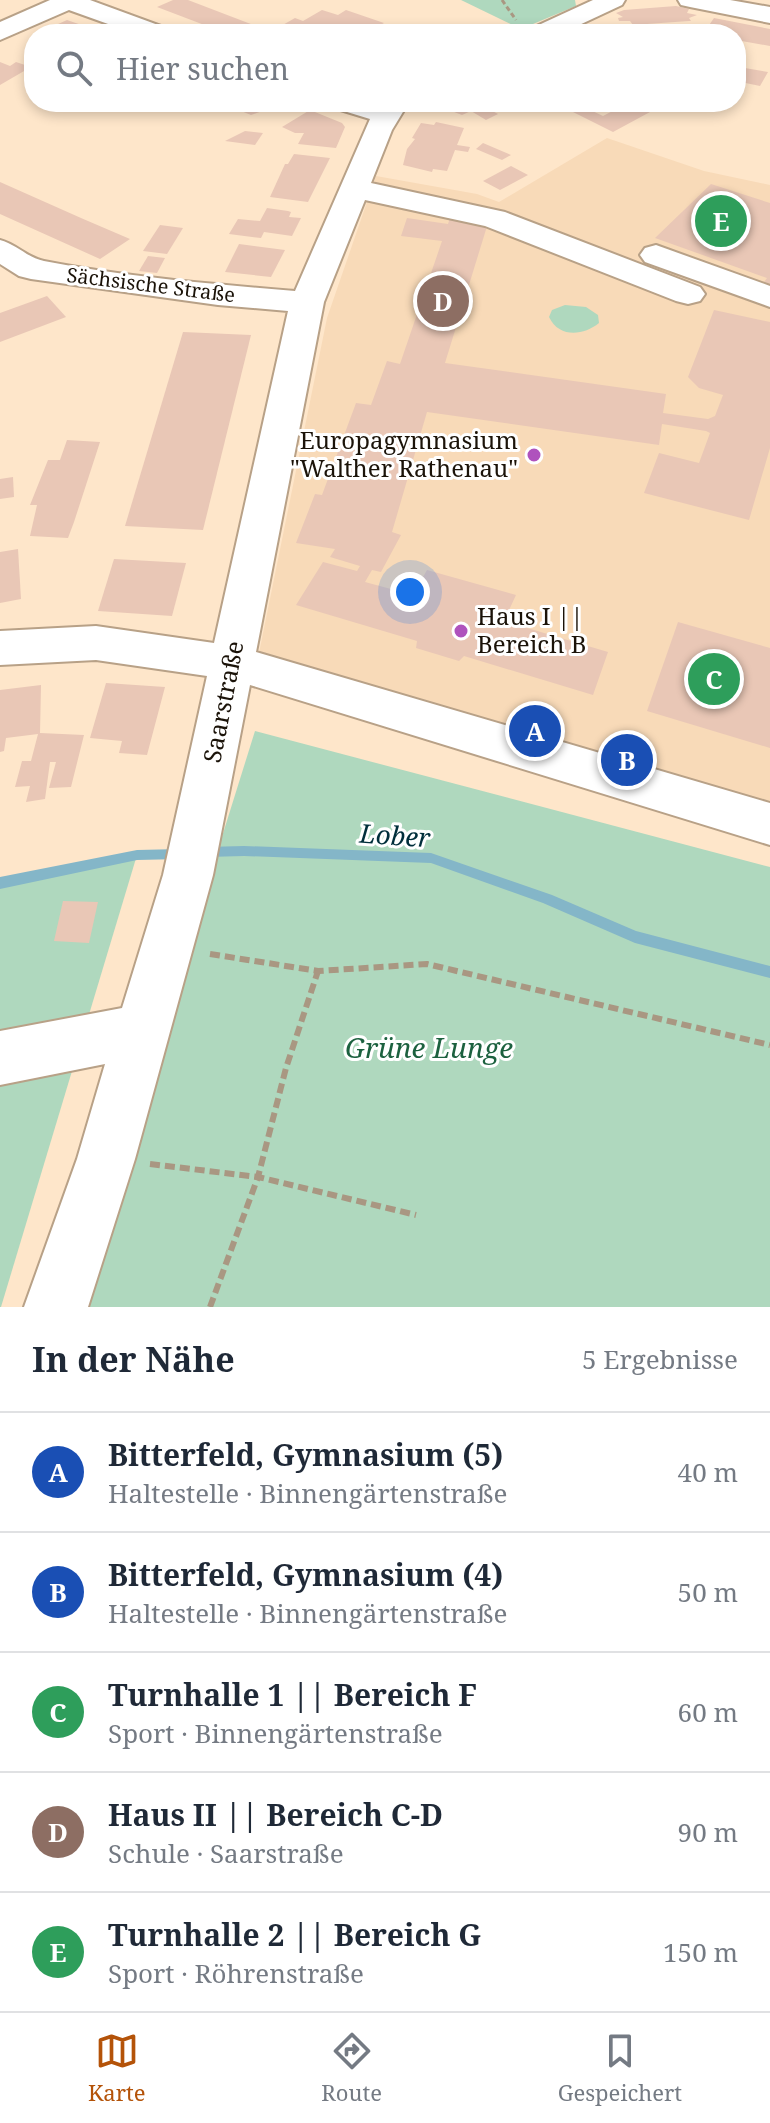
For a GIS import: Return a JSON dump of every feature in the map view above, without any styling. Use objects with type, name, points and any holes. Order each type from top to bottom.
[{"type":"street","points":[[0,32],[70,0],[134,24]]},
{"type":"street","points":[[561,24],[613,0]]},
{"type":"street","points":[[690,0],[770,15]]},
{"type":"street","points":[[0,10],[25,20]]},
{"type":"street","name":"Saarstraße","points":[[56,1307],[106,1159],[188,875],[307,302],[353,188],[388,112]]},
{"type":"street","points":[[353,188],[494,219],[688,294]]},
{"type":"street","points":[[635,248],[770,297]]},
{"type":"street","name":"Sächsische Straße","points":[[0,250],[31,269],[218,295],[307,302]]},
{"type":"street","points":[[0,281],[31,269]]},
{"type":"street","points":[[0,648],[96,643],[231,662],[770,824]]},
{"type":"street","points":[[0,1058],[144,1030]]},
{"type":"path","points":[[169,947],[318,971],[427,964],[770,1045]]},
{"type":"path","points":[[210,1307],[258,1177],[286,1068],[318,971]]},
{"type":"path","points":[[106,1159],[258,1177],[416,1215]]},
{"type":"shaded area","name":"Europagymnasium \"Walther Rathenau\"","points":[[607,138],[704,171],[770,185],[770,810],[259,653],[327,318],[376,176],[477,194],[499,202]]},
{"type":"green space","points":[[461,0],[575,0],[576,6],[533,24],[511,24]]},
{"type":"green space","points":[[565,305],[586,307],[598,315],[599,323],[579,332],[559,329],[549,317],[552,310]]},
{"type":"green space","name":"Grüne Lunge","points":[[255,731],[770,867],[770,1307],[75,1307]]},
{"type":"green space","points":[[137,855],[1,1307],[0,1307],[0,883]]},
{"type":"building","points":[[173,0],[188,0],[251,24],[202,24],[157,7]]},
{"type":"building","points":[[676,6],[697,15],[689,18],[691,21],[632,24],[630,21],[619,21],[618,18],[623,17],[616,13]]},
{"type":"building","points":[[322,10],[338,15],[346,10],[384,23],[284,24],[295,18],[303,21]]},
{"type":"building","points":[[714,18],[745,24],[710,24]]},
{"type":"building","points":[[67,20],[79,24],[58,24]]},
{"type":"building","points":[[746,24],[770,29],[770,46],[746,42]]},
{"type":"building","points":[[0,62],[10,66],[16,62],[24,65],[24,71],[0,85]]},
{"type":"building","points":[[746,68],[768,72],[760,86],[746,83]]},
{"type":"building","points":[[307,112],[315,112],[345,127],[336,148],[298,144],[304,133],[282,127]]},
{"type":"building","points":[[473,112],[498,114],[486,120]]},
{"type":"building","points":[[573,112],[595,112],[603,116],[611,112],[650,112],[613,132]]},
{"type":"building","points":[[436,122],[464,128],[457,145],[470,147],[468,152],[455,150],[447,171],[433,169],[432,172],[403,165],[407,149],[421,123],[434,125]]},
{"type":"building","points":[[245,131],[263,133],[255,145],[225,141]]},
{"type":"building","points":[[483,143],[511,155],[502,160],[476,149]]},
{"type":"building","points":[[294,154],[330,158],[308,202],[270,197],[285,164]]},
{"type":"building","points":[[511,166],[528,175],[500,190],[483,181]]},
{"type":"building","points":[[0,182],[130,239],[100,259],[0,214]]},
{"type":"building","points":[[711,184],[770,203],[770,284],[764,282],[767,278],[655,238]]},
{"type":"building","points":[[267,208],[288,211],[291,212],[289,217],[301,218],[292,236],[264,232],[261,238],[229,234],[238,219],[260,221]]},
{"type":"building","points":[[407,218],[448,224],[450,218],[488,223],[445,363],[666,394],[663,413],[708,419],[715,416],[723,395],[699,388],[688,377],[714,310],[770,322],[770,448],[749,520],[644,493],[659,453],[699,463],[710,433],[706,431],[662,424],[659,445],[427,412],[392,532],[401,535],[381,572],[372,570],[365,582],[413,595],[427,570],[516,595],[504,621],[608,652],[593,695],[464,656],[459,661],[416,648],[417,641],[296,605],[323,562],[357,571],[360,566],[330,557],[335,549],[296,543],[315,494],[322,495],[356,403],[371,405],[387,361],[400,364],[442,241],[401,236]]},
{"type":"building","points":[[160,225],[183,228],[167,254],[143,251]]},
{"type":"building","points":[[239,244],[285,250],[271,277],[225,272]]},
{"type":"building","points":[[148,256],[165,258],[157,273],[139,271]]},
{"type":"building","points":[[47,296],[66,317],[0,342],[0,313]]},
{"type":"building","points":[[183,332],[251,335],[203,530],[125,526]]},
{"type":"building","points":[[67,440],[100,442],[68,538],[30,536],[37,505],[30,505],[48,460],[60,460]]},
{"type":"building","points":[[13,477],[14,497],[0,499],[0,479]]},
{"type":"building","points":[[18,549],[21,599],[0,603],[0,552]]},
{"type":"building","points":[[114,559],[186,563],[172,616],[98,611]]},
{"type":"building","points":[[678,622],[770,648],[770,748],[647,711]]},
{"type":"building","points":[[106,683],[165,687],[147,755],[119,753],[122,741],[90,738]]},
{"type":"building","points":[[41,685],[40,733],[84,735],[71,787],[49,788],[56,762],[50,762],[45,799],[26,802],[30,786],[15,787],[22,761],[31,761],[38,734],[6,738],[4,751],[0,752],[0,690]]},
{"type":"building","points":[[63,901],[98,902],[89,943],[54,941]]},
{"type":"waterway","name":"Lober","points":[[206,852],[431,858],[547,899],[635,937],[770,972]]},
{"type":"waterway","name":"Lober","points":[[0,883],[137,855],[181,854]]},
{"type":"place","name":"Turnhalle 2 || Bereich G","points":[[721,221]]},
{"type":"place","name":"Haus II || Bereich C-D","points":[[443,301]]},
{"type":"place","name":"Europagymnasium \"Walther Rathenau\"","points":[[534,455]]},
{"type":"place","name":"Haus I || Bereich B","points":[[461,631]]},
{"type":"place","name":"Turnhalle 1 || Bereich F","points":[[714,679]]},
{"type":"place","name":"Bitterfeld, Gymnasium (5)","points":[[535,731]]},
{"type":"place","name":"Bitterfeld, Gymnasium (4)","points":[[627,760]]}]
